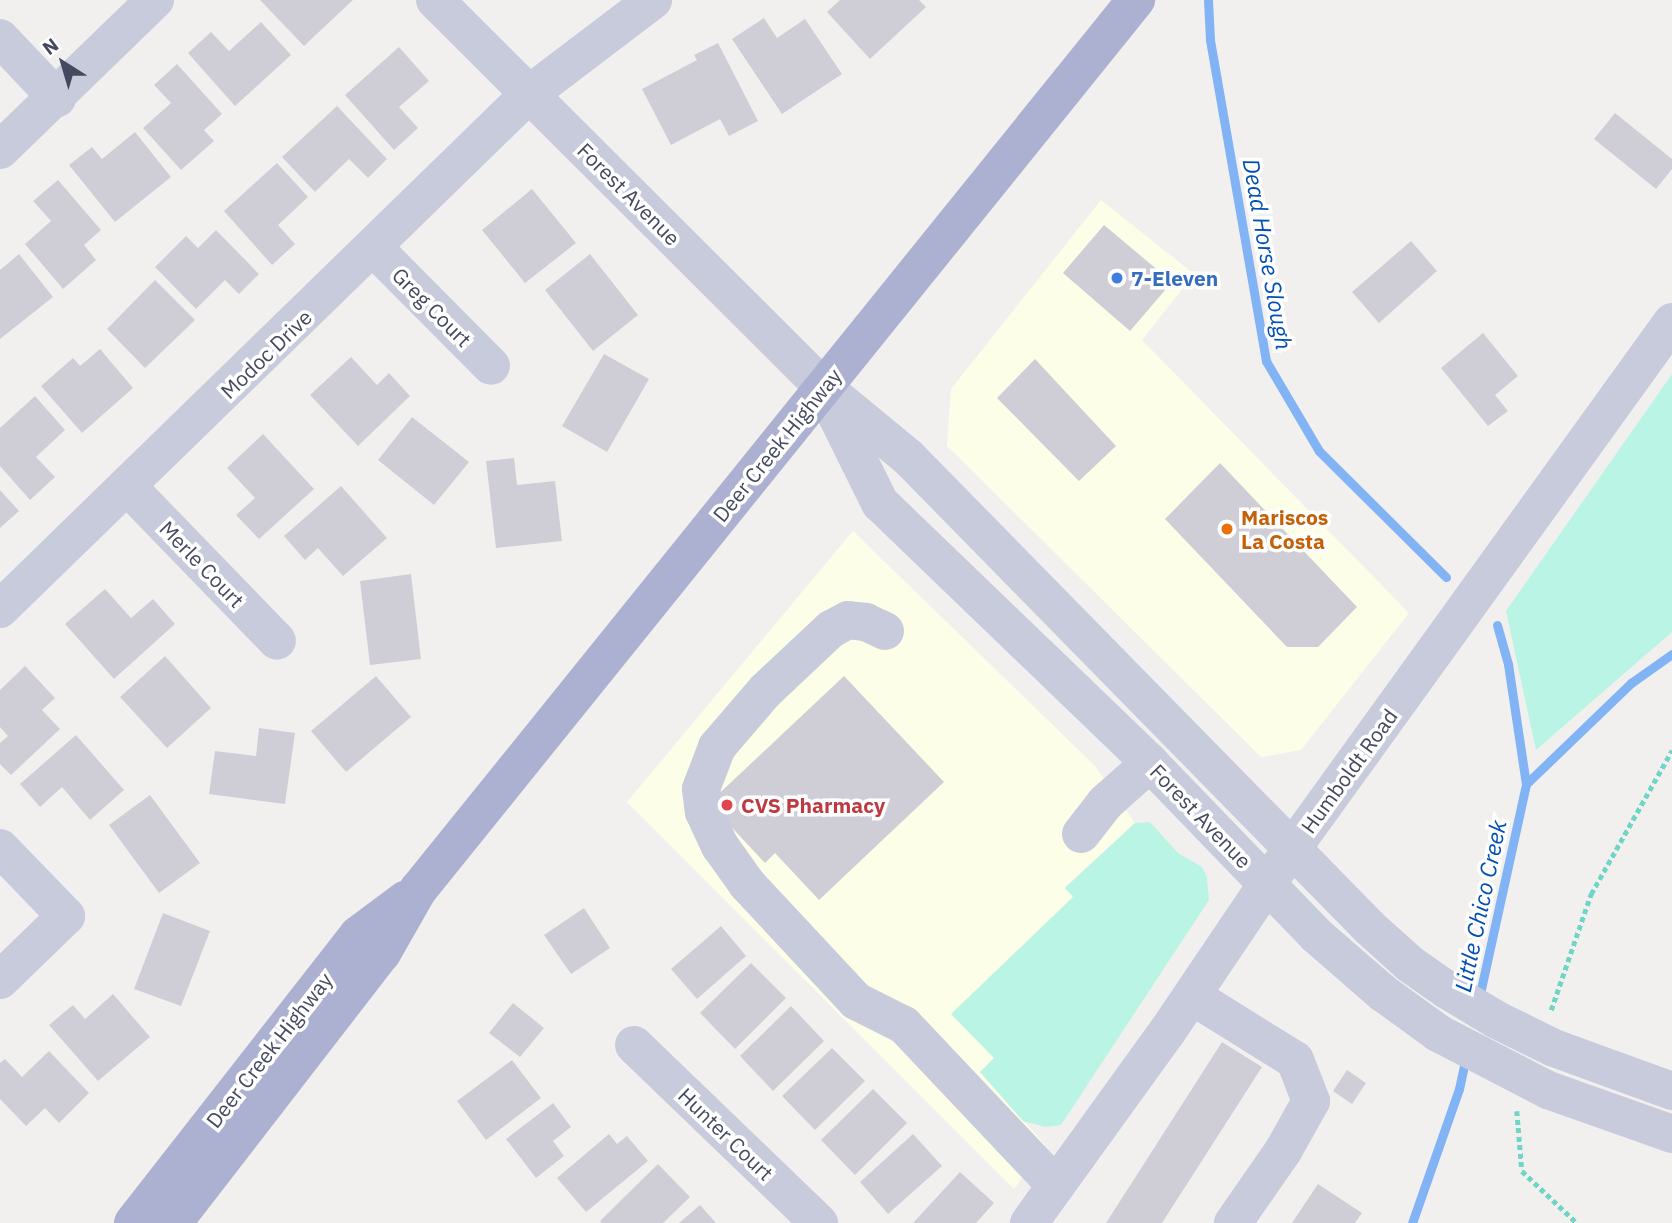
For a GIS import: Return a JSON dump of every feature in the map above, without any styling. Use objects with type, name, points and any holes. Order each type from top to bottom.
[{"type":"main road","name":"Deer Creek Highway","points":[[173,1223],[382,953],[418,890],[1136,0]]},
{"type":"main road","name":"Deer Creek Highway","points":[[133,1223],[358,935],[418,890]]},
{"type":"street","points":[[0,150],[57,98],[155,0]]},
{"type":"street","name":"Forest Avenue","points":[[435,0],[823,387],[909,458],[1292,850],[1410,964],[1497,1020],[1550,1036],[1672,1091]]},
{"type":"street","name":"Modoc Drive","points":[[0,609],[374,248],[528,95],[653,0]]},
{"type":"street","points":[[0,38],[57,98]]},
{"type":"street","name":"Greg Court","points":[[374,248],[491,366]]},
{"type":"street","name":"Humboldt Road","points":[[1029,1223],[1192,996],[1266,885],[1672,322]]},
{"type":"street","name":"Forest Avenue","points":[[823,387],[880,503],[1150,763],[1316,935],[1383,993],[1534,1095],[1672,1134]]},
{"type":"street","name":"Merle Court","points":[[128,487],[277,641]]},
{"type":"street","points":[[885,631],[866,622],[848,620],[803,653],[765,691],[717,747],[701,789],[704,812],[733,866],[856,1000],[904,1025],[1056,1186]]},
{"type":"street","points":[[1082,834],[1105,803],[1150,763]]},
{"type":"street","points":[[0,848],[66,916],[0,981]]},
{"type":"street","points":[[1192,996],[1295,1060],[1311,1101],[1283,1151],[1234,1223]]},
{"type":"street","name":"Hunter Court","points":[[634,1045],[819,1223]]},
{"type":"path","points":[[1550,1036],[1591,894],[1672,750]]},
{"type":"path","points":[[1534,1095],[1516,1113],[1522,1171],[1577,1223]]},
{"type":"shaded area","points":[[1101,200],[1194,274],[1142,340],[1409,613],[1301,750],[1261,757],[947,446],[951,389]]},
{"type":"shaded area","points":[[853,531],[1095,766],[1135,823],[1065,887],[1073,896],[994,1058],[980,1072],[1045,1145],[1014,1189],[627,802]]},
{"type":"green space","points":[[1672,374],[1672,632],[1536,750],[1506,611]]},
{"type":"green space","points":[[1150,822],[1178,853],[1202,867],[1207,877],[1209,900],[1061,1125],[1045,1127],[1023,1121],[980,1072],[994,1058],[951,1014],[1073,897],[1065,888],[1135,823]]},
{"type":"building","points":[[260,0],[353,0],[304,46]]},
{"type":"building","points":[[840,0],[919,0],[926,7],[870,59],[827,12]]},
{"type":"building","points":[[764,18],[777,38],[805,19],[842,74],[782,114],[732,39]]},
{"type":"building","points":[[261,22],[291,55],[235,106],[188,53],[211,32],[229,51]]},
{"type":"building","points":[[718,43],[758,121],[729,136],[720,119],[671,145],[642,89],[697,60],[694,55]]},
{"type":"building","points":[[399,47],[429,81],[399,107],[418,128],[394,150],[345,95]]},
{"type":"building","points":[[177,64],[222,114],[204,130],[214,141],[181,170],[143,128],[171,103],[154,85]]},
{"type":"building","points":[[337,106],[387,159],[368,178],[349,159],[315,192],[282,157]]},
{"type":"building","points":[[1615,113],[1672,159],[1672,169],[1656,189],[1594,139]]},
{"type":"building","points":[[135,132],[171,177],[115,222],[69,165],[92,147],[102,159]]},
{"type":"building","points":[[277,163],[308,197],[278,225],[295,244],[272,265],[224,211]]},
{"type":"building","points":[[58,180],[101,230],[84,245],[96,260],[63,289],[25,244],[51,221],[33,201]]},
{"type":"building","points":[[532,189],[576,243],[525,283],[482,230]]},
{"type":"building","name":"7-Eleven","points":[[1104,225],[1172,282],[1130,331],[1063,273]]},
{"type":"building","points":[[216,230],[259,274],[239,294],[225,280],[196,309],[155,267],[186,236],[198,248]]},
{"type":"building","points":[[1411,241],[1437,271],[1379,323],[1352,292]]},
{"type":"building","points":[[19,254],[53,297],[0,339],[0,270]]},
{"type":"building","points":[[590,254],[638,315],[593,351],[545,290]]},
{"type":"building","points":[[155,280],[195,320],[145,368],[107,329]]},
{"type":"building","points":[[1483,333],[1518,376],[1495,395],[1508,411],[1488,426],[1441,368]]},
{"type":"building","points":[[100,349],[133,388],[82,433],[41,386],[73,358],[80,366]]},
{"type":"building","points":[[604,354],[649,379],[607,452],[562,426]]},
{"type":"building","points":[[351,357],[377,385],[389,373],[410,396],[358,446],[310,395]]},
{"type":"building","points":[[1035,359],[1116,446],[1079,481],[997,398]]},
{"type":"building","points":[[35,396],[65,430],[36,457],[55,477],[30,500],[0,466],[0,428]]},
{"type":"building","points":[[412,417],[469,462],[434,505],[378,460]]},
{"type":"building","points":[[263,434],[314,489],[259,539],[236,515],[255,498],[227,468]]},
{"type":"building","points":[[514,458],[517,485],[555,481],[562,541],[496,548],[486,461]]},
{"type":"building","points":[[1220,463],[1357,607],[1318,647],[1287,647],[1165,519]]},
{"type":"building","points":[[341,486],[387,538],[343,576],[318,548],[305,560],[284,536]]},
{"type":"building","points":[[0,490],[19,511],[0,528]]},
{"type":"building","points":[[411,574],[421,659],[370,665],[360,581]]},
{"type":"building","points":[[105,589],[131,618],[153,599],[175,624],[114,679],[65,624]]},
{"type":"building","points":[[165,656],[211,708],[167,748],[120,697]]},
{"type":"building","points":[[25,666],[55,698],[42,710],[60,729],[11,775],[0,764],[0,743],[8,736],[0,727],[0,690]]},
{"type":"building","points":[[376,676],[411,717],[346,772],[311,731]]},
{"type":"building","name":"CVS Pharmacy","points":[[844,676],[944,782],[819,900],[775,853],[765,863],[709,803]]},
{"type":"building","points":[[259,728],[295,733],[285,804],[209,794],[215,751],[256,756]]},
{"type":"building","points":[[76,735],[124,790],[90,820],[62,787],[40,807],[20,784]]},
{"type":"building","points":[[150,795],[200,863],[159,893],[109,825]]},
{"type":"building","points":[[584,908],[610,948],[571,974],[544,935]]},
{"type":"building","points":[[163,913],[210,931],[181,1006],[134,989]]},
{"type":"building","points":[[721,926],[746,956],[697,999],[671,969]]},
{"type":"building","points":[[751,963],[786,998],[735,1049],[700,1013]]},
{"type":"building","points":[[113,994],[150,1037],[98,1081],[49,1025],[73,1005],[85,1019]]},
{"type":"building","points":[[513,1003],[544,1028],[520,1057],[489,1033]]},
{"type":"building","points":[[791,1006],[824,1041],[773,1091],[740,1056]]},
{"type":"building","points":[[1222,1042],[1262,1067],[1162,1223],[1106,1223]]},
{"type":"building","points":[[832,1048],[865,1081],[815,1130],[782,1096]]},
{"type":"building","points":[[49,1051],[89,1093],[59,1123],[45,1108],[26,1126],[0,1099],[0,1063],[5,1059],[22,1077]]},
{"type":"building","points":[[512,1060],[541,1098],[486,1140],[457,1101]]},
{"type":"building","points":[[1347,1070],[1366,1083],[1352,1104],[1333,1091]]},
{"type":"building","points":[[873,1089],[907,1123],[855,1175],[821,1140]]},
{"type":"building","points":[[553,1103],[571,1127],[553,1141],[564,1156],[536,1178],[506,1139]]},
{"type":"building","points":[[609,1134],[617,1144],[627,1136],[648,1161],[586,1212],[557,1178]]},
{"type":"building","points":[[913,1134],[942,1166],[888,1214],[860,1182]]},
{"type":"building","points":[[658,1164],[690,1197],[663,1223],[602,1223],[600,1221]]},
{"type":"building","points":[[960,1172],[994,1203],[976,1223],[913,1223]]},
{"type":"building","points":[[1318,1184],[1362,1213],[1355,1223],[1292,1223]]},
{"type":"building","points":[[700,1205],[716,1223],[679,1223]]},
{"type":"waterway","name":"Dead Horse Slough","points":[[1208,0],[1210,40],[1266,361],[1319,451],[1446,577]]},
{"type":"waterway","name":"Dead Horse Slough","points":[[1497,625],[1508,664],[1526,784]]},
{"type":"waterway","name":"Little Chico Creek","points":[[1479,998],[1526,784],[1631,683],[1672,654]]},
{"type":"waterway","name":"Little Chico Creek","points":[[1412,1223],[1459,1089],[1466,1056]]},
{"type":"place","name":"7-Eleven","points":[[1117,278]]},
{"type":"place","name":"Mariscos La Costa","points":[[1227,529]]},
{"type":"place","name":"CVS Pharmacy","points":[[727,805]]}]
